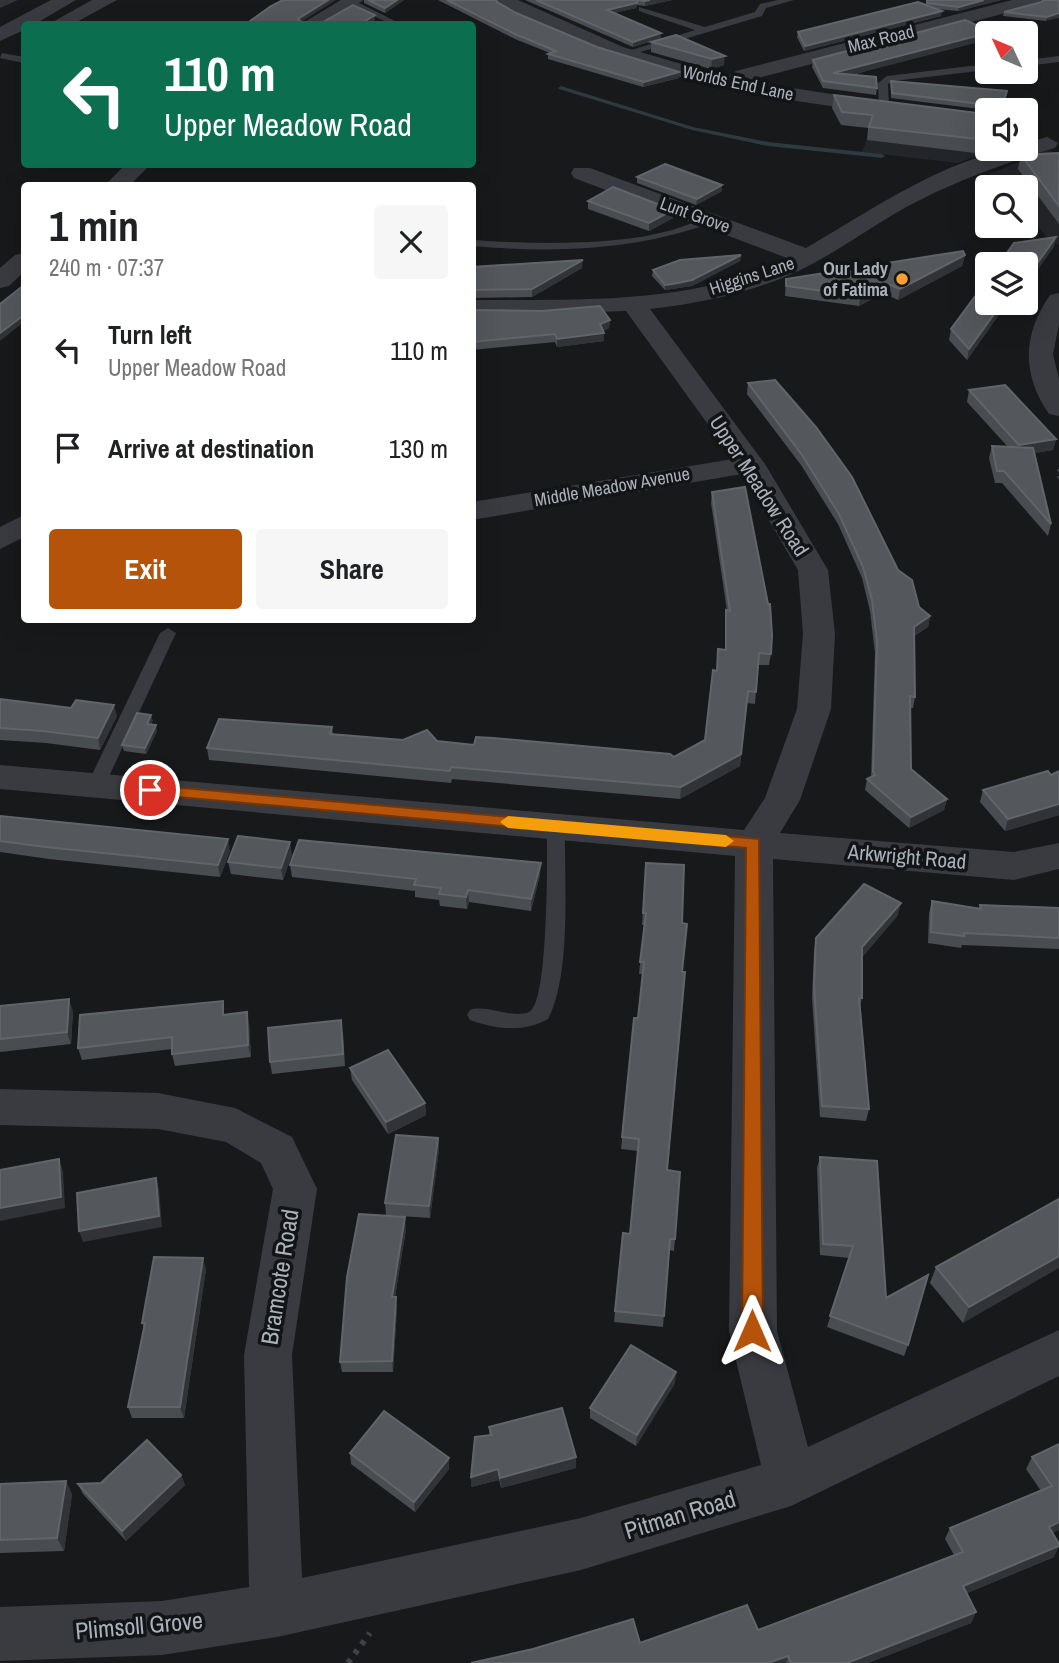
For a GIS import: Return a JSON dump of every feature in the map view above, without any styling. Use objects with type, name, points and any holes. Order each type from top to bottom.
[{"type":"street","points":[[39,21],[66,0]]},
{"type":"street","points":[[65,21],[107,0]]},
{"type":"street","name":"Worlds End Lane","points":[[503,0],[581,38],[624,54],[729,83],[781,94],[909,110]]},
{"type":"street","name":"Max Road","points":[[729,83],[743,75],[1034,0]]},
{"type":"street","points":[[315,21],[352,1]]},
{"type":"street","points":[[523,10],[555,2]]},
{"type":"street","points":[[0,51],[21,35]]},
{"type":"street","points":[[0,51],[21,45]]},
{"type":"street","name":"Higgins Lane","points":[[476,308],[634,305],[726,288],[772,273],[808,257],[913,195],[1049,138]]},
{"type":"street","points":[[120,182],[136,168]]},
{"type":"street","name":"Lunt Grove","points":[[582,173],[808,257]]},
{"type":"street","points":[[0,281],[21,263]]},
{"type":"street","points":[[1059,300],[1042,326],[1039,355],[1044,379],[1059,408]]},
{"type":"street","name":"Upper Meadow Road","points":[[634,305],[751,464],[813,570],[819,634],[814,709],[782,800],[754,844]]},
{"type":"street","name":"Middle Meadow Avenue","points":[[476,510],[751,464]]},
{"type":"street","points":[[0,540],[21,526]]},
{"type":"street","points":[[0,777],[754,844],[752,1331],[791,1481]]},
{"type":"street","name":"Arkwright Road","points":[[754,844],[1013,866],[1059,856]]},
{"type":"street","name":"Bramcote Road","points":[[0,1107],[158,1111],[235,1126],[278,1150],[295,1189],[268,1355],[277,1609]]},
{"type":"street","name":"Pitman Road","points":[[277,1609],[582,1544],[791,1481],[1059,1352]]},
{"type":"street","name":"Plimsoll Grove","points":[[0,1634],[162,1628],[277,1609]]},
{"type":"lane","points":[[750,0],[763,6],[790,0]]},
{"type":"lane","points":[[352,1],[391,21]]},
{"type":"lane","points":[[624,54],[759,14],[763,6]]},
{"type":"lane","points":[[642,9],[704,30]]},
{"type":"lane","points":[[0,51],[21,59]]},
{"type":"lane","points":[[1038,62],[1059,59]]},
{"type":"lane","points":[[884,107],[883,83],[890,78],[975,68]]},
{"type":"lane","points":[[476,243],[517,247],[637,242],[662,237],[709,220]]},
{"type":"lane","points":[[96,786],[167,633]]},
{"type":"lane","points":[[477,1016],[513,1021],[528,1019],[542,1013],[547,1005],[551,993],[556,826]]},
{"type":"path","points":[[1059,470],[1059,479]]},
{"type":"shaded area","points":[[877,114],[975,125],[975,156],[958,163],[862,152]]},
{"type":"shaded area","points":[[1046,151],[1059,153],[1059,245],[1050,241],[1038,226],[1038,175],[987,175],[1021,161],[1038,161],[1038,154]]},
{"type":"building","points":[[283,0],[328,0],[298,19],[300,21],[250,21]]},
{"type":"building","points":[[368,0],[397,0],[385,8]]},
{"type":"building","points":[[447,0],[496,0],[516,13],[597,47],[679,72],[644,82],[548,54],[556,51]]},
{"type":"building","points":[[536,0],[638,0],[637,3],[607,10],[661,33],[633,42]]},
{"type":"building","points":[[927,0],[984,0],[959,7],[927,3]]},
{"type":"building","points":[[1059,0],[1059,13],[1047,17],[1004,12],[1042,2]]},
{"type":"building","points":[[918,2],[942,11],[805,46],[798,32]]},
{"type":"building","points":[[353,5],[375,15],[365,21],[325,21]]},
{"type":"building","points":[[965,20],[975,24],[975,36],[833,73],[876,77],[877,88],[823,81],[813,60]]},
{"type":"building","points":[[676,35],[725,56],[712,59],[651,42]]},
{"type":"building","points":[[891,81],[1007,91],[1005,98],[975,98],[975,103],[892,93]]},
{"type":"building","points":[[834,95],[975,113],[975,139],[869,127],[873,115],[842,112]]},
{"type":"building","points":[[1059,153],[1059,206],[1025,161],[1038,161],[1038,154]]},
{"type":"building","points":[[665,164],[722,185],[697,199],[637,177]]},
{"type":"building","points":[[613,187],[673,210],[649,223],[588,201]]},
{"type":"building","points":[[1056,237],[1038,262],[1038,252],[1008,252],[1014,243]]},
{"type":"building","points":[[963,251],[965,255],[900,289],[885,283],[860,296],[786,286],[786,279]]},
{"type":"building","points":[[741,255],[692,280],[673,284],[665,285],[653,270],[680,260]]},
{"type":"building","points":[[583,260],[532,289],[476,290],[476,267]]},
{"type":"building","points":[[21,287],[21,317],[0,333],[0,304]]},
{"type":"building","points":[[975,296],[975,315],[993,315],[969,349],[951,329]]},
{"type":"building","points":[[600,306],[610,320],[600,324],[604,333],[557,339],[555,334],[476,342],[476,310],[542,311]]},
{"type":"building","points":[[775,380],[816,427],[852,477],[898,570],[912,580],[919,607],[930,616],[914,627],[915,697],[910,696],[911,769],[947,799],[911,817],[867,779],[875,775],[877,642],[872,600],[863,567],[839,514],[802,455],[748,383]]},
{"type":"building","points":[[1005,385],[1056,439],[1019,445],[969,390]]},
{"type":"building","points":[[992,446],[1033,448],[1051,524],[1004,471],[997,471]]},
{"type":"building","points":[[745,487],[770,604],[771,654],[759,653],[756,692],[748,691],[741,754],[681,787],[451,767],[450,771],[207,748],[219,719],[332,727],[330,734],[403,740],[427,730],[437,741],[474,745],[476,737],[493,738],[670,754],[674,757],[705,740],[713,670],[717,671],[718,649],[726,650],[726,610],[730,611],[712,492]]},
{"type":"building","points":[[0,699],[71,708],[76,700],[114,705],[98,738],[0,728]]},
{"type":"building","points":[[137,713],[151,715],[147,724],[156,725],[145,748],[122,745]]},
{"type":"building","points":[[1048,771],[1051,775],[1059,771],[1059,804],[1008,819],[983,790]]},
{"type":"building","points":[[0,816],[228,839],[218,865],[0,841]]},
{"type":"building","points":[[238,836],[290,842],[281,868],[228,862]]},
{"type":"building","points":[[299,840],[541,863],[531,899],[468,890],[466,897],[439,894],[441,888],[414,885],[416,879],[290,865]]},
{"type":"building","points":[[646,863],[684,865],[682,923],[687,924],[667,1170],[680,1172],[675,1239],[670,1239],[664,1316],[615,1311],[623,1233],[630,1234],[639,1139],[622,1137],[634,1018],[638,1018],[644,962],[640,962],[646,913],[643,913]]},
{"type":"building","points":[[864,884],[901,903],[862,947],[862,998],[859,998],[869,1109],[822,1106],[814,986],[816,938]]},
{"type":"building","points":[[932,901],[981,909],[980,905],[1059,908],[1059,938],[964,933],[964,936],[931,932]]},
{"type":"building","points":[[69,999],[67,1032],[0,1039],[0,1006]]},
{"type":"building","points":[[223,1001],[223,1015],[247,1012],[248,1045],[172,1054],[172,1037],[78,1048],[80,1015]]},
{"type":"building","points":[[341,1020],[343,1054],[270,1062],[268,1028]]},
{"type":"building","points":[[388,1050],[425,1103],[386,1122],[350,1068]]},
{"type":"building","points":[[396,1135],[438,1138],[429,1206],[385,1203]]},
{"type":"building","points":[[820,1157],[877,1161],[886,1298],[928,1275],[908,1345],[830,1316],[853,1246],[823,1244]]},
{"type":"building","points":[[59,1159],[61,1197],[0,1208],[0,1170]]},
{"type":"building","points":[[156,1178],[159,1216],[79,1231],[77,1193]]},
{"type":"building","points":[[1059,1199],[1059,1256],[969,1307],[936,1267]]},
{"type":"building","points":[[359,1214],[405,1217],[392,1297],[396,1297],[392,1361],[340,1362],[347,1277]]},
{"type":"building","points":[[154,1257],[203,1258],[180,1407],[128,1407],[145,1323],[142,1323]]},
{"type":"building","points":[[631,1345],[676,1372],[637,1435],[590,1408]]},
{"type":"building","points":[[562,1408],[576,1457],[500,1478],[498,1469],[471,1477],[475,1437],[492,1435],[489,1427]]},
{"type":"building","points":[[384,1411],[449,1458],[414,1502],[350,1453]]},
{"type":"building","points":[[147,1440],[181,1475],[122,1531],[78,1484],[101,1483]]},
{"type":"building","points":[[1059,1444],[1059,1522],[1049,1527],[1059,1546],[963,1586],[976,1612],[847,1663],[791,1663],[788,1656],[768,1663],[471,1663],[533,1649],[633,1619],[640,1643],[747,1605],[758,1630],[963,1552],[950,1528],[1052,1486],[1032,1457]]},
{"type":"building","points":[[66,1481],[57,1538],[0,1540],[0,1484]]},
{"type":"waterway","points":[[561,88],[692,128],[768,144],[882,156]]},
{"type":"slow traffic","points":[[508,822],[726,841]]},
{"type":"place","name":"Our Lady of Fatima","points":[[902,279]]},
{"type":"route","points":[[150,790],[754,844],[752,1331]]}]
